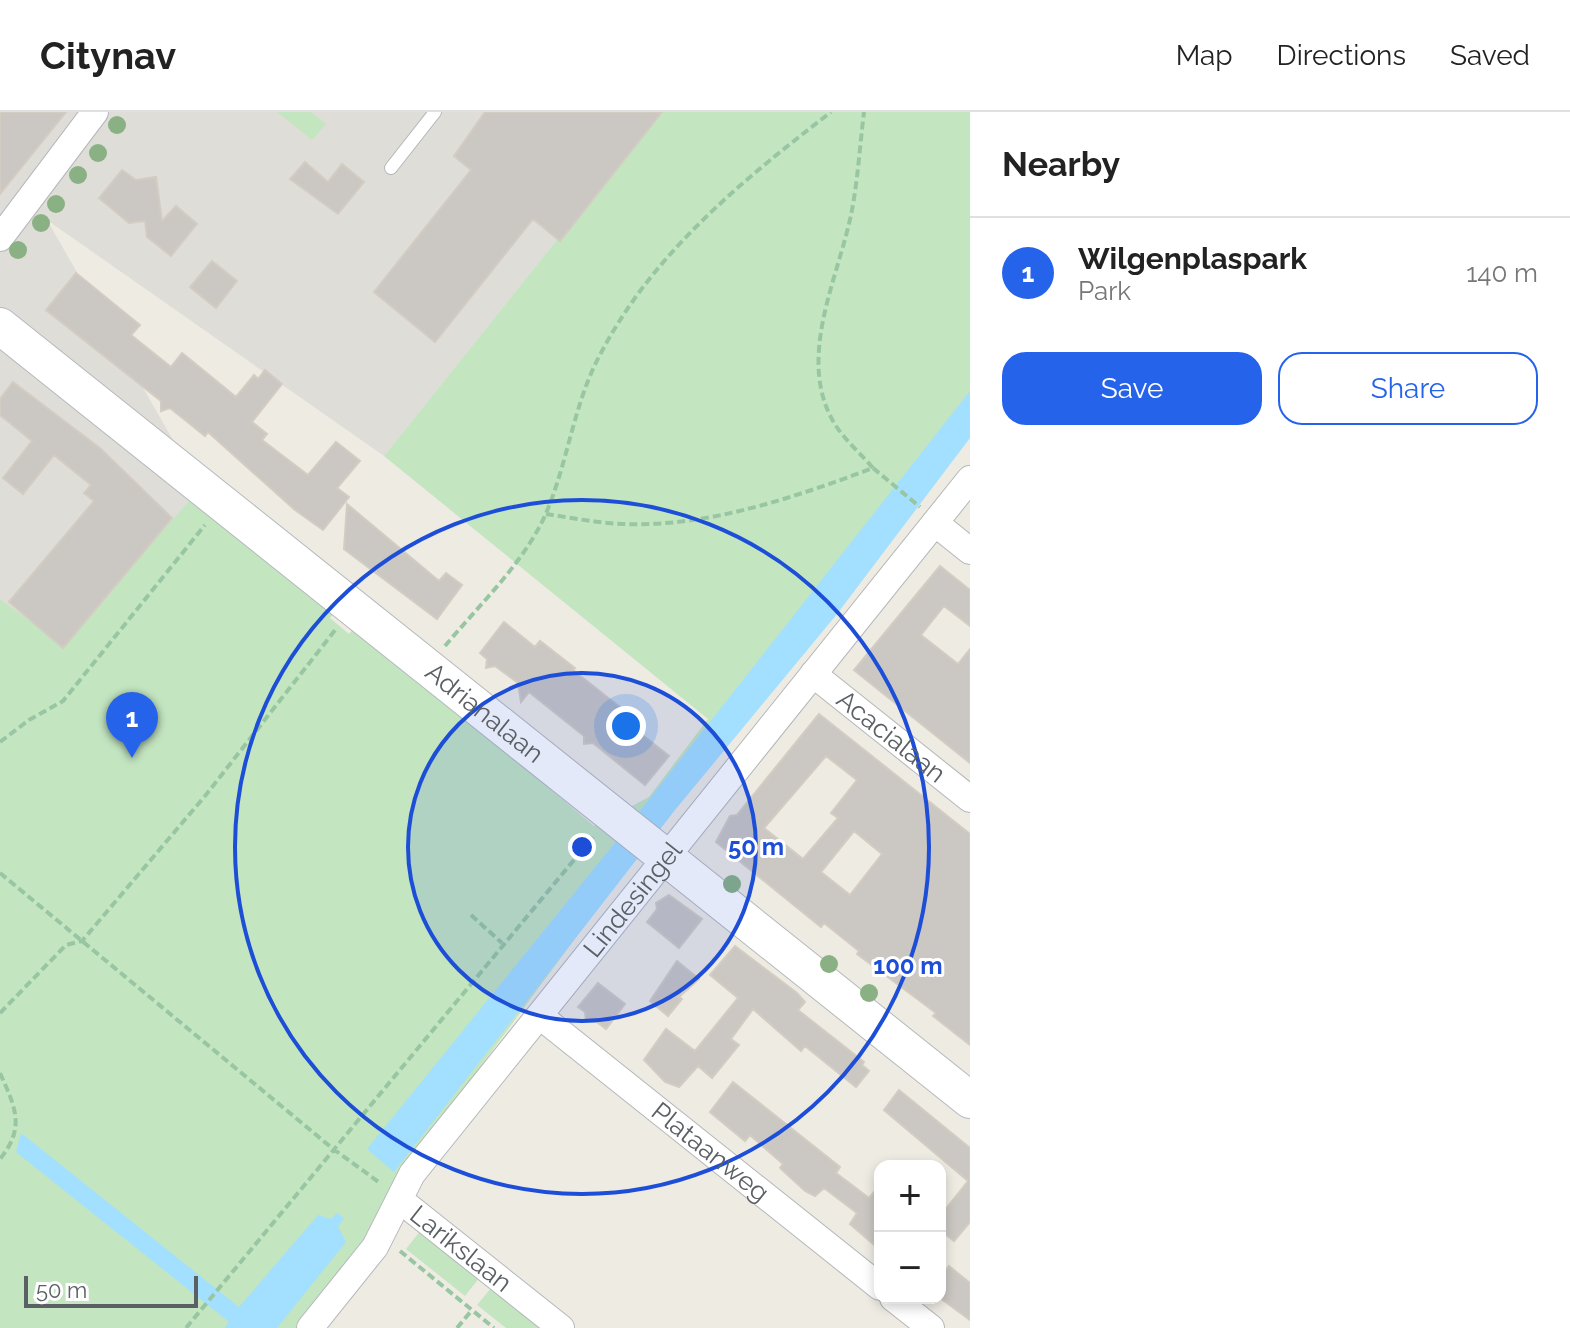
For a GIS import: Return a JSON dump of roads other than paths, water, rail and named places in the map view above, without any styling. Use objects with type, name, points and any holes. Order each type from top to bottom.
[{"type":"street","points":[[0,238],[95,112]]},
{"type":"street","name":"Adrianalaan","points":[[2,330],[970,1100]]},
{"type":"street","name":"Lindesingel","points":[[310,1328],[381,1235],[412,1174],[540,1016],[661,855],[813,674],[932,519],[970,479]]},
{"type":"street","points":[[932,519],[970,551]]},
{"type":"street","name":"Acacialaan","points":[[813,674],[970,799]]},
{"type":"street","name":"Plataanweg","points":[[540,1016],[874,1282]]},
{"type":"street","name":"Larikslaan","points":[[400,1200],[561,1328]]},
{"type":"street","points":[[901,1304],[931,1328]]},
{"type":"lane","points":[[391,168],[435,112]]},
{"type":"water","points":[[970,391],[970,438],[837,614],[675,810],[394,1172],[367,1149],[614,844]]},
{"type":"water","points":[[21,1133],[239,1307],[318,1215],[331,1219],[337,1213],[344,1218],[338,1227],[346,1242],[277,1328],[225,1328],[229,1322],[16,1152]]},
{"type":"place","name":"Wilgenplaspark","points":[[132,758]]}]
